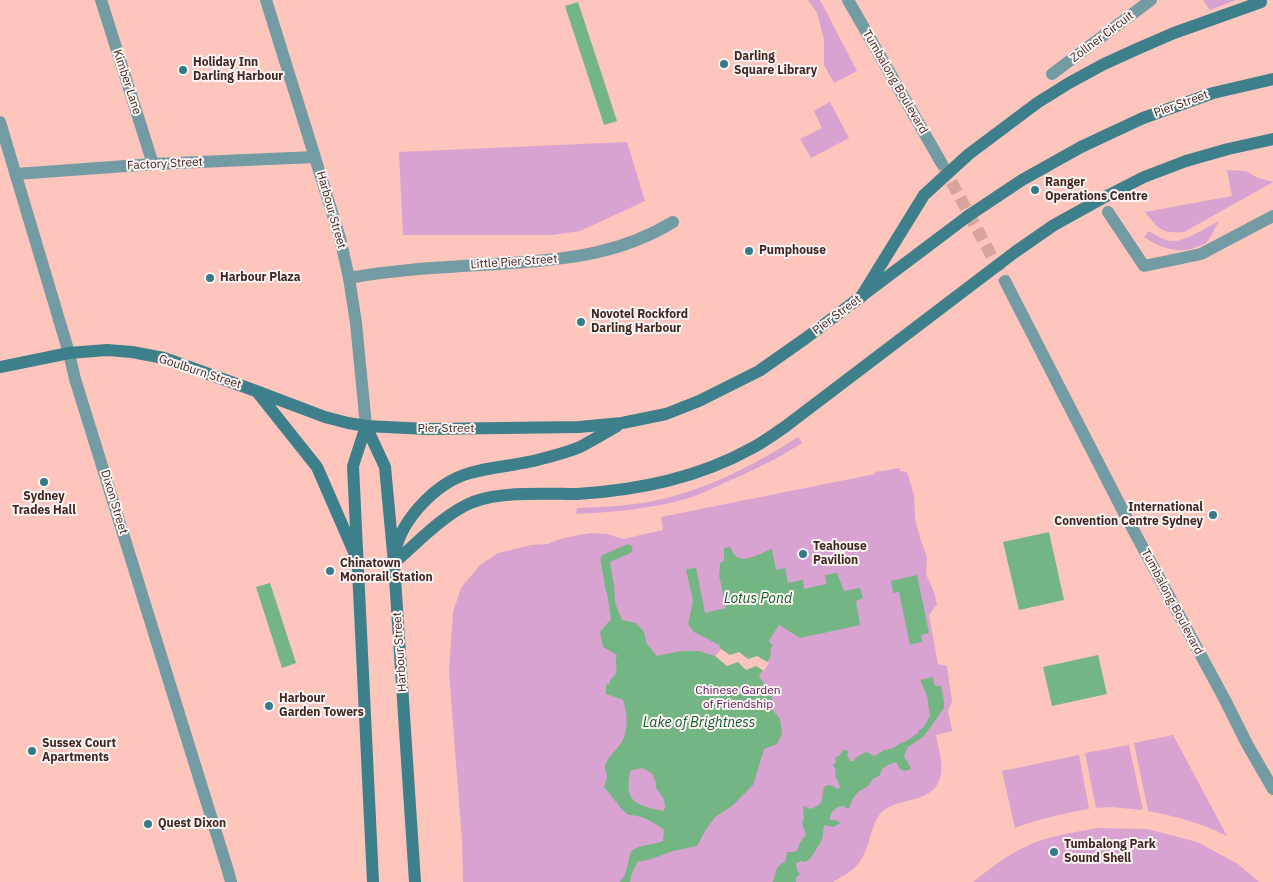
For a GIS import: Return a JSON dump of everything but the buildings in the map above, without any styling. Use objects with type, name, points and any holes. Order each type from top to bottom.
[{"type":"main road","points":[[861,297],[924,195],[969,154],[1037,103],[1068,83],[1137,49],[1174,33],[1265,1]]},
{"type":"main road","name":"Pier Street","points":[[366,426],[414,429],[579,427],[622,423],[666,414],[699,401],[759,371],[968,216],[1022,180],[1081,147],[1143,118],[1213,93],[1273,79]]},
{"type":"main road","points":[[394,563],[448,516],[473,502],[495,496],[610,492],[642,487],[680,478],[713,466],[754,447],[786,426],[1015,252],[1054,225],[1144,177],[1186,161],[1273,139]]},
{"type":"main road","name":"Goulburn Street","points":[[0,367],[69,353],[107,350],[132,352],[164,358],[326,417],[366,426]]},
{"type":"main road","points":[[256,390],[317,466],[358,558]]},
{"type":"main road","points":[[394,563],[395,550],[413,514],[432,494],[453,480],[469,473],[539,460],[579,448],[622,423]]},
{"type":"main road","name":"Harbour Street","points":[[366,426],[353,466],[373,882]]},
{"type":"main road","name":"Harbour Street","points":[[366,426],[385,467],[394,563],[415,882]]},
{"type":"street","name":"Kimber Lane","points":[[101,0],[153,164]]},
{"type":"street","name":"Harbour Street","points":[[266,0],[340,238],[349,278],[358,341],[366,426]]},
{"type":"street","name":"Tumbalong Boulevard","points":[[848,0],[942,164]]},
{"type":"street","name":"Zollner Circuit","points":[[1052,74],[1151,0]]},
{"type":"street","name":"Dixon Street","points":[[0,122],[69,353],[75,379],[231,882]]},
{"type":"street","name":"Factory Street","points":[[16,174],[153,164],[315,157]]},
{"type":"street","points":[[1108,212],[1144,266],[1200,254],[1273,216]]},
{"type":"street","name":"Little Pier Street","points":[[349,278],[406,270],[556,260],[582,256],[643,238],[673,222]]},
{"type":"street","name":"Tumbalong Boulevard","points":[[1005,280],[1122,509],[1247,744],[1273,789]]},
{"type":"green space","points":[[808,0],[820,0],[857,71],[834,83],[824,65],[824,40],[817,13]]},
{"type":"green space","points":[[1203,0],[1236,0],[1210,10]]},
{"type":"green space","points":[[830,102],[849,138],[811,158],[800,139],[822,128],[814,111]]},
{"type":"green space","points":[[627,142],[645,201],[580,231],[552,235],[403,235],[399,152]]},
{"type":"green space","points":[[1227,170],[1246,171],[1258,178],[1273,182],[1184,232],[1170,232],[1161,229],[1145,212],[1232,196]]},
{"type":"green space","points":[[1219,221],[1207,242],[1201,246],[1189,249],[1169,249],[1144,237],[1149,231],[1165,240],[1182,240]]},
{"type":"green space","points":[[798,437],[802,443],[783,454],[744,474],[689,498],[619,511],[576,514],[577,508],[649,502],[708,485],[745,468]]},
{"type":"green space","name":"Chinese Garden of Friendship","points":[[900,468],[900,471],[907,472],[914,495],[915,519],[927,557],[926,574],[937,604],[929,615],[938,664],[947,666],[952,702],[948,710],[952,731],[936,735],[941,765],[938,783],[927,794],[890,806],[879,815],[864,855],[855,868],[833,882],[463,882],[462,840],[449,672],[453,612],[461,588],[480,565],[498,553],[531,545],[548,544],[557,540],[592,533],[607,534],[623,539],[663,530],[661,517]]},
{"type":"green space","points":[[1173,735],[1227,836],[1188,820],[1148,811],[1134,743]]},
{"type":"green space","points":[[1129,745],[1143,810],[1111,807],[1096,808],[1085,753]]},
{"type":"green space","points":[[1079,755],[1089,809],[1070,812],[1015,828],[1002,771]]},
{"type":"green space","points":[[1096,828],[1147,829],[1197,842],[1238,864],[1259,882],[973,882],[1004,859],[1039,841]]},
{"type":"water","points":[[578,2],[617,121],[604,125],[565,6]]},
{"type":"water","points":[[1049,532],[1064,600],[1019,610],[1003,542]]},
{"type":"water","name":"Lake of Brightness","points":[[730,547],[734,554],[741,559],[772,549],[776,570],[785,568],[788,583],[803,580],[804,589],[826,584],[825,575],[837,573],[844,591],[860,588],[863,598],[856,601],[860,625],[800,638],[779,625],[769,641],[773,645],[770,650],[771,656],[759,677],[772,693],[772,709],[780,719],[782,734],[777,744],[764,749],[753,785],[732,806],[715,817],[697,846],[637,862],[630,882],[620,882],[625,875],[631,851],[663,841],[664,830],[648,820],[628,815],[604,787],[607,777],[606,763],[622,741],[627,724],[623,700],[606,694],[606,685],[610,683],[610,680],[616,674],[617,655],[603,647],[600,632],[611,619],[605,579],[610,577],[614,585],[615,603],[622,620],[636,623],[644,632],[647,644],[657,656],[680,651],[699,651],[715,656],[721,649],[719,645],[694,632],[688,624],[693,601],[686,569],[696,568],[705,613],[726,608],[719,575],[720,563],[724,561],[724,548]],"holes":[[[642,768],[653,775],[656,788],[664,799],[665,808],[663,811],[638,804],[630,795],[629,780],[631,769]]]},
{"type":"water","points":[[917,575],[929,633],[921,635],[922,642],[910,645],[899,592],[893,593],[891,581]]},
{"type":"water","points":[[270,583],[296,663],[282,668],[256,587]]},
{"type":"water","points":[[1098,655],[1107,694],[1052,706],[1043,667]]},
{"type":"water","points":[[933,677],[935,686],[941,686],[944,708],[924,736],[908,747],[904,756],[911,769],[904,771],[900,769],[896,762],[882,769],[880,775],[858,792],[849,808],[843,806],[832,812],[830,820],[836,820],[840,823],[834,827],[824,825],[822,840],[810,859],[805,862],[796,863],[800,874],[796,878],[796,882],[773,882],[778,867],[785,862],[787,852],[798,850],[799,844],[806,834],[802,823],[804,819],[803,806],[811,809],[820,804],[825,786],[830,785],[838,789],[840,787],[835,777],[833,765],[836,762],[835,758],[843,750],[849,751],[847,755],[850,761],[854,761],[855,758],[866,752],[875,756],[884,750],[894,748],[918,733],[930,716],[927,696],[920,680]]},
{"type":"pier","points":[[721,649],[730,655],[739,652],[748,659],[757,656],[769,663],[764,671],[756,666],[746,670],[738,662],[727,666],[715,656]]},
{"type":"waterway","points":[[610,589],[605,559],[628,549]]},
{"type":"tunnel","points":[[943,166],[1005,281]]},
{"type":"place","name":"Darling Square Library","points":[[724,64]]},
{"type":"place","name":"Holiday Inn Darling Harbour","points":[[183,70]]},
{"type":"place","name":"Ranger Operations Centre","points":[[1035,190]]},
{"type":"place","name":"Pumphouse","points":[[749,251]]},
{"type":"place","name":"Harbour Plaza","points":[[210,278]]},
{"type":"place","name":"Novotel Rockford Darling Harbour","points":[[581,322]]},
{"type":"place","name":"Sydney Trades Hall","points":[[44,482]]},
{"type":"place","name":"International Convention Centre Sydney","points":[[1213,515]]},
{"type":"place","name":"Teahouse Pavilion","points":[[803,554]]},
{"type":"place","name":"Chinatown Monorail Station","points":[[330,571]]},
{"type":"place","name":"Harbour Garden Towers","points":[[269,706]]},
{"type":"place","name":"Sussex Court Apartments","points":[[32,751]]},
{"type":"place","name":"Quest Dixon","points":[[148,824]]},
{"type":"place","name":"Tumbalong Park Sound Shell","points":[[1054,852]]},
{"type":"water label","name":"Lotus Pond","points":[[758,599]]}]
